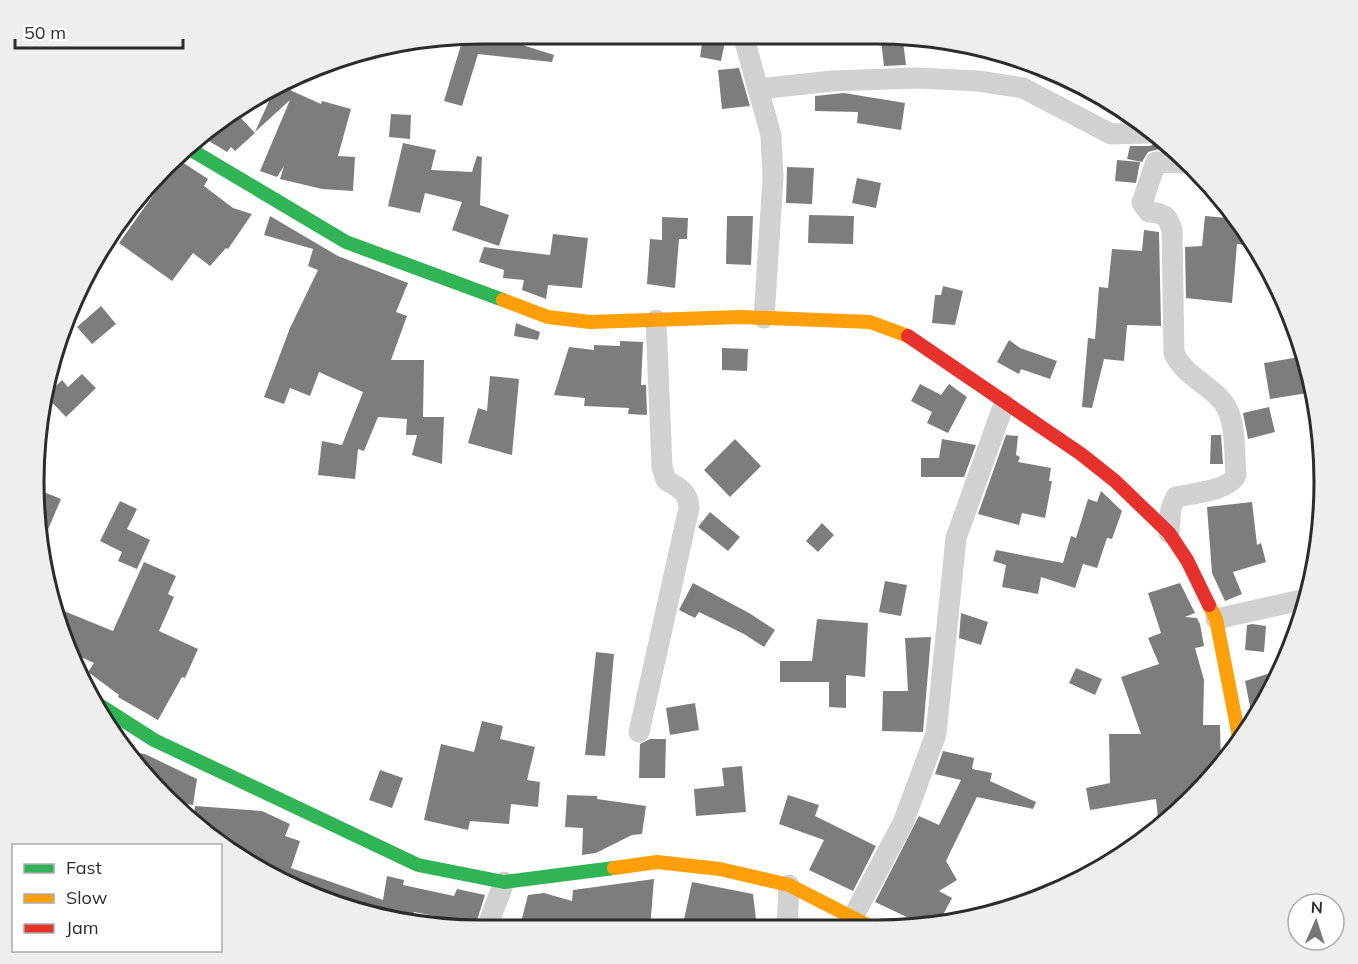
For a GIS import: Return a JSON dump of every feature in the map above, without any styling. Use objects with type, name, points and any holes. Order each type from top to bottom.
[{"type":"street","points":[[746,44],[771,135],[773,178],[764,318]]},
{"type":"street","points":[[758,89],[832,81],[917,78],[978,81],[1023,88],[1058,104],[1084,121],[1111,134],[1142,133]]},
{"type":"street","points":[[1155,144],[1156,162],[1142,203],[1149,212],[1166,216],[1172,230],[1174,353],[1179,364],[1216,395],[1228,410],[1236,475],[1231,483],[1176,497],[1171,508],[1169,533]]},
{"type":"street","points":[[194,151],[346,242],[548,317],[590,322],[764,318],[870,322],[903,333],[934,352],[1004,404],[1082,454],[1115,481],[1169,533],[1187,560],[1216,619],[1238,730]]},
{"type":"street","points":[[1156,162],[1176,163]]},
{"type":"street","points":[[639,732],[689,508],[688,497],[683,490],[666,480],[662,467],[656,320]]},
{"type":"street","points":[[863,920],[903,824],[936,734],[956,538],[1004,404]]},
{"type":"street","points":[[1216,619],[1298,601]]},
{"type":"street","points":[[108,710],[154,740],[418,865],[504,882],[657,862],[720,869],[789,885],[858,920]]},
{"type":"street","points":[[490,920],[504,882]]},
{"type":"street","points":[[787,920],[789,885]]},
{"type":"building","points":[[461,44],[519,44],[554,55],[552,62],[478,54],[462,106],[444,101]]},
{"type":"building","points":[[702,44],[725,44],[721,61],[700,57]]},
{"type":"building","points":[[881,44],[903,44],[906,65],[884,66]]},
{"type":"building","points":[[739,68],[750,106],[722,109],[718,70]]},
{"type":"building","points":[[288,89],[321,104],[322,101],[351,109],[338,156],[355,157],[353,191],[322,189],[280,179],[284,166],[277,177],[260,171],[290,100],[255,132],[270,98]]},
{"type":"building","points":[[844,93],[905,103],[901,130],[857,123],[858,112],[815,111],[815,96]]},
{"type":"building","points":[[391,114],[411,115],[410,139],[389,137]]},
{"type":"building","points":[[239,116],[255,133],[235,151],[231,147],[227,152],[208,140]]},
{"type":"building","points":[[403,143],[436,150],[431,170],[472,172],[477,156],[482,157],[480,205],[509,215],[499,246],[452,230],[462,202],[425,193],[420,213],[388,206]]},
{"type":"building","points":[[1155,143],[1159,149],[1148,152],[1142,162],[1127,159],[1130,146],[1150,146]]},
{"type":"building","points":[[1117,160],[1140,162],[1136,183],[1115,181]]},
{"type":"building","points":[[182,162],[208,179],[204,186],[233,208],[252,214],[228,249],[226,248],[210,266],[193,253],[172,281],[119,243],[154,194],[152,193]]},
{"type":"building","points":[[787,167],[814,168],[812,204],[786,203]]},
{"type":"building","points":[[857,178],[881,183],[876,208],[852,203]]},
{"type":"building","points":[[809,215],[854,216],[853,244],[808,243]]},
{"type":"building","points":[[270,216],[338,256],[408,283],[396,312],[407,316],[391,360],[424,360],[423,417],[444,417],[442,464],[412,455],[417,435],[406,435],[407,419],[378,417],[364,451],[358,449],[355,479],[318,475],[322,441],[342,445],[363,392],[319,372],[310,396],[290,388],[284,404],[264,397],[290,328],[318,270],[308,266],[313,249],[264,235]]},
{"type":"building","points":[[727,216],[753,216],[751,265],[726,264]]},
{"type":"building","points":[[1205,216],[1226,218],[1245,245],[1237,244],[1232,303],[1186,298],[1185,247],[1202,246]]},
{"type":"building","points":[[662,217],[688,218],[687,239],[679,239],[675,288],[647,284],[650,239],[662,240]]},
{"type":"building","points":[[1144,230],[1159,232],[1161,326],[1127,325],[1124,361],[1104,359],[1092,408],[1082,407],[1088,338],[1095,339],[1099,287],[1108,288],[1112,249],[1142,251]]},
{"type":"building","points":[[553,234],[588,238],[582,288],[548,285],[546,299],[522,290],[524,280],[503,278],[504,270],[479,262],[484,247],[550,255]]},
{"type":"building","points":[[943,286],[963,291],[955,325],[932,323],[935,295],[941,295]]},
{"type":"building","points":[[101,306],[116,324],[92,344],[77,327]]},
{"type":"building","points":[[516,323],[540,332],[538,340],[514,336]]},
{"type":"building","points":[[1009,340],[1020,348],[1057,361],[1050,379],[1021,369],[1019,374],[997,362]]},
{"type":"building","points":[[620,341],[643,342],[641,385],[646,385],[647,415],[628,414],[629,408],[584,406],[585,398],[554,395],[569,347],[594,350],[594,345],[620,346]]},
{"type":"building","points":[[722,348],[748,349],[747,371],[722,370]]},
{"type":"building","points":[[1296,357],[1305,393],[1270,399],[1264,363]]},
{"type":"building","points":[[82,374],[96,388],[66,417],[51,401],[54,388],[62,380],[68,387]]},
{"type":"building","points":[[490,376],[519,379],[512,455],[468,443],[478,408],[487,411]]},
{"type":"building","points":[[920,384],[941,395],[949,384],[967,397],[948,433],[927,423],[932,412],[911,401]]},
{"type":"building","points":[[1269,407],[1275,432],[1248,439],[1243,413]]},
{"type":"building","points":[[1006,435],[1018,436],[1016,455],[1020,457],[1018,462],[1051,468],[1049,481],[1052,481],[1045,518],[1022,513],[1019,525],[978,514]]},
{"type":"building","points":[[1211,435],[1221,435],[1223,464],[1210,464]]},
{"type":"building","points":[[735,439],[761,466],[730,497],[704,470]]},
{"type":"building","points":[[942,439],[976,445],[964,477],[921,477],[921,458],[939,458]]},
{"type":"building","points":[[1101,491],[1122,511],[1112,539],[1107,538],[1097,568],[1083,564],[1075,588],[1041,577],[1038,594],[1002,587],[1006,565],[993,561],[996,550],[1063,563],[1071,536],[1076,538],[1088,499],[1097,502]]},
{"type":"building","points":[[44,492],[61,499],[46,533]]},
{"type":"building","points":[[120,501],[137,509],[127,529],[150,540],[137,569],[118,561],[122,552],[100,541]]},
{"type":"building","points":[[1252,502],[1257,545],[1261,543],[1266,562],[1233,572],[1242,594],[1225,601],[1212,573],[1207,507]]},
{"type":"building","points":[[710,512],[740,537],[728,551],[698,527]]},
{"type":"building","points":[[822,523],[834,535],[818,552],[806,541]]},
{"type":"building","points":[[144,562],[176,576],[168,594],[174,597],[159,631],[198,649],[185,678],[182,677],[158,720],[118,697],[119,695],[88,672],[94,663],[80,657],[63,611],[113,631]]},
{"type":"building","points":[[885,581],[907,585],[901,616],[879,612]]},
{"type":"building","points":[[693,583],[749,613],[775,630],[764,647],[744,634],[699,612],[695,618],[679,610]]},
{"type":"building","points":[[1180,583],[1195,613],[1185,617],[1197,618],[1204,646],[1195,648],[1204,680],[1203,725],[1220,725],[1221,753],[1186,792],[1158,818],[1156,799],[1090,810],[1086,788],[1110,783],[1109,734],[1141,734],[1121,677],[1159,664],[1148,638],[1161,633],[1148,593]]},
{"type":"building","points":[[961,613],[988,622],[981,645],[959,638]]},
{"type":"building","points":[[817,619],[868,623],[865,677],[846,675],[846,708],[829,707],[829,682],[780,682],[780,661],[812,661]]},
{"type":"building","points":[[1247,625],[1266,626],[1264,652],[1245,650]]},
{"type":"building","points":[[931,637],[923,732],[882,731],[883,691],[908,691],[905,638]]},
{"type":"building","points":[[596,652],[614,654],[605,756],[585,755]]},
{"type":"building","points":[[1076,668],[1102,679],[1095,695],[1069,683]]},
{"type":"building","points":[[1270,673],[1251,710],[1245,681]]},
{"type":"building","points":[[695,703],[699,730],[670,735],[666,708]]},
{"type":"building","points":[[482,721],[503,726],[500,739],[535,747],[527,780],[540,782],[538,807],[511,804],[509,824],[470,821],[468,830],[424,820],[441,744],[474,752]]},
{"type":"building","points":[[650,739],[666,739],[665,778],[639,778],[640,744]]},
{"type":"building","points":[[943,751],[974,758],[972,769],[992,773],[990,781],[1036,802],[1033,809],[977,797],[946,861],[957,880],[939,891],[952,898],[943,915],[912,919],[875,902],[919,816],[939,825],[961,780],[935,774]]},
{"type":"building","points":[[137,753],[145,754],[197,779],[193,805],[184,804]]},
{"type":"building","points":[[742,766],[746,812],[696,816],[694,789],[724,786],[722,768]]},
{"type":"building","points":[[380,770],[403,778],[392,808],[369,800]]},
{"type":"building","points":[[567,795],[597,796],[597,799],[646,806],[642,834],[632,835],[596,853],[582,855],[583,828],[565,827]]},
{"type":"building","points":[[788,795],[819,805],[815,816],[876,846],[853,891],[809,870],[824,840],[779,824]]},
{"type":"building","points":[[195,806],[262,811],[290,824],[285,836],[300,841],[291,868],[383,900],[387,876],[404,880],[403,885],[454,896],[457,889],[485,895],[477,920],[453,920],[414,912],[412,915],[396,912],[369,906],[314,887],[238,847],[194,813]]},
{"type":"building","points":[[654,879],[651,920],[522,920],[528,895],[544,893],[572,901],[573,890]]},
{"type":"building","points":[[692,882],[753,894],[756,920],[684,920]]},
{"type":"traffic: fast","points":[[194,151],[346,242],[503,300]]},
{"type":"traffic: fast","points":[[108,710],[154,740],[418,865],[504,882],[614,868]]},
{"type":"traffic: slow","points":[[503,300],[548,317],[590,322],[741,317],[870,322],[908,336]]},
{"type":"traffic: slow","points":[[1209,605],[1216,619],[1238,730]]},
{"type":"traffic: slow","points":[[614,868],[657,862],[720,869],[789,885],[857,920]]},
{"type":"traffic: jam","points":[[908,336],[1081,454],[1115,481],[1169,533],[1187,560],[1209,605]]}]
